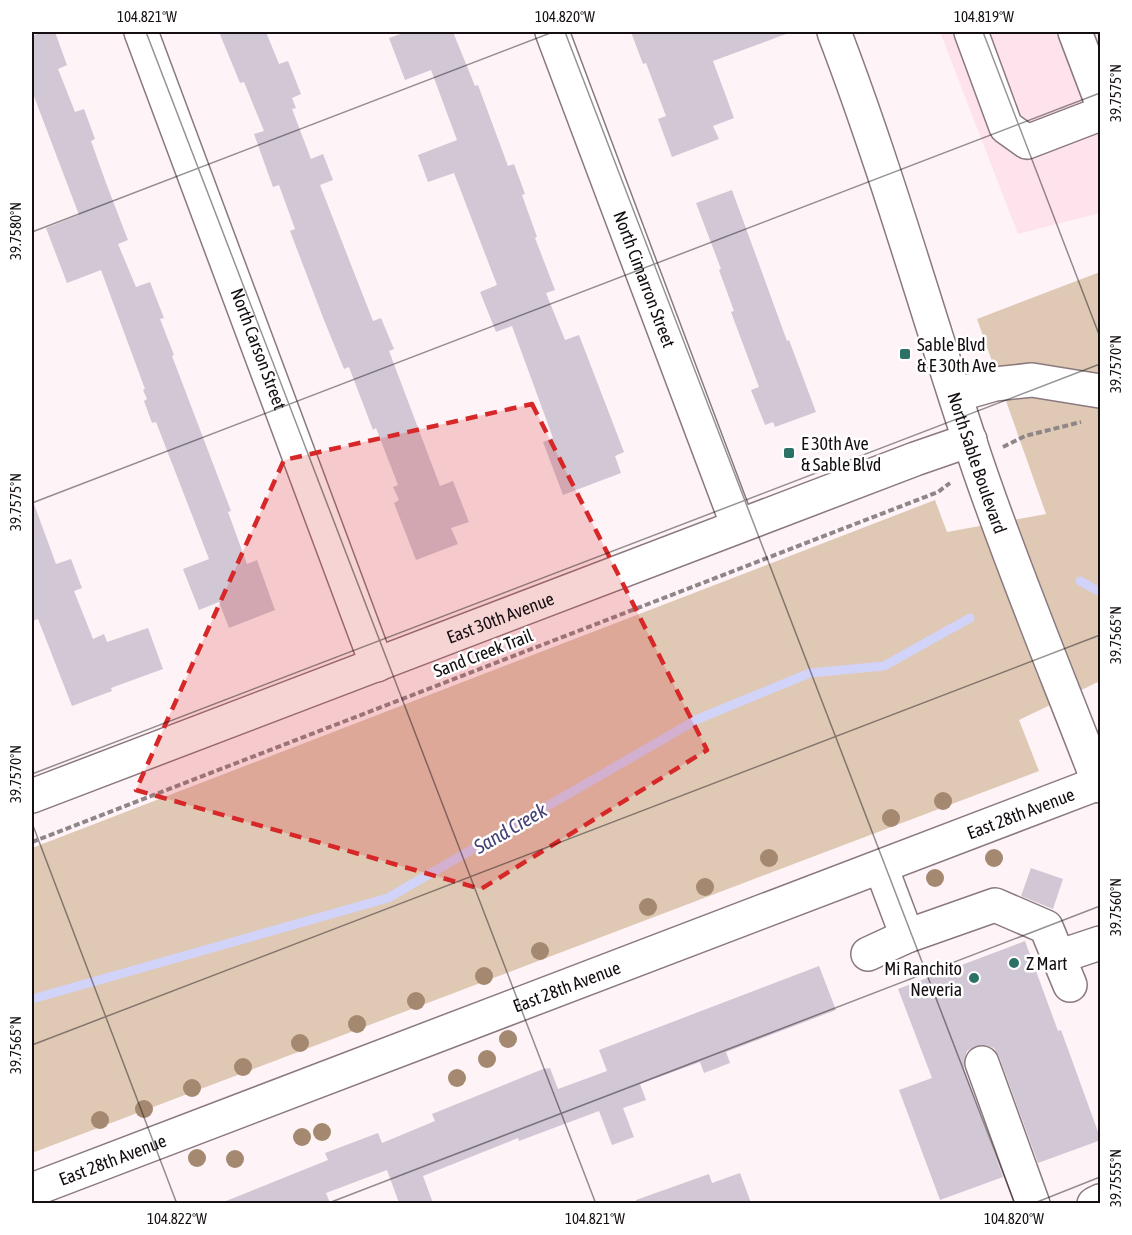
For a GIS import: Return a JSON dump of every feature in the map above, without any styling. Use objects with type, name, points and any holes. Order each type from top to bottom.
[{"type":"street","name":"North Carson Street","points":[[141,32],[377,665]]},
{"type":"street","name":"North Cimarron Street","points":[[552,32],[738,526]]},
{"type":"street","name":"North Sable Boulevard","points":[[834,32],[997,519],[1100,785]]},
{"type":"street","points":[[971,32],[1006,127],[1027,142],[1101,114]]},
{"type":"street","points":[[1075,32],[1101,98]]},
{"type":"street","points":[[956,395],[995,384],[1032,380],[1095,405]]},
{"type":"street","name":"East 30th Avenue","points":[[32,796],[738,526],[970,440]]},
{"type":"street","name":"East 28th Avenue","points":[[32,1190],[1100,785]]},
{"type":"street","points":[[881,867],[907,936]]},
{"type":"street","points":[[868,954],[907,936],[995,905],[1046,927],[1064,971],[1101,943]]},
{"type":"street","points":[[982,1063],[1033,1203]]},
{"type":"street","points":[[1094,1203],[1101,1201]]},
{"type":"path","points":[[1025,436],[1095,405]]},
{"type":"path","name":"Sand Creek Trail","points":[[32,842],[938,492],[944,487]]},
{"type":"highlighted area","points":[[532,404],[707,750],[481,889],[136,790],[284,460]]},
{"type":"shaded area","points":[[940,32],[1100,32],[1100,213],[1018,234]]},
{"type":"shaded area","points":[[1100,272],[1100,681],[1019,720],[1039,771],[32,1153],[32,848],[935,500],[947,532],[1046,514],[977,319]]},
{"type":"building","points":[[43,32],[55,32],[67,65],[58,69],[75,112],[84,109],[95,139],[91,141],[128,240],[118,244],[136,287],[150,282],[164,318],[160,319],[174,355],[172,356],[231,511],[228,512],[247,564],[257,560],[275,610],[229,628],[219,602],[199,610],[183,569],[209,559],[156,422],[152,423],[144,401],[147,399],[143,390],[145,389],[101,270],[67,283],[46,228],[79,215],[32,91],[32,36]]},
{"type":"building","points":[[219,32],[266,32],[279,64],[288,61],[301,94],[292,98],[296,108],[292,109],[311,159],[323,154],[333,180],[320,185],[373,321],[381,318],[394,349],[389,351],[440,486],[453,481],[469,522],[451,528],[458,544],[416,560],[394,503],[399,500],[393,487],[398,485],[376,428],[373,430],[349,367],[344,369],[324,320],[290,231],[295,229],[279,185],[273,187],[254,134],[264,131],[244,82],[240,83]]},
{"type":"building","points":[[406,32],[453,32],[475,86],[478,85],[508,166],[514,164],[525,194],[522,195],[537,237],[535,238],[555,290],[546,293],[565,340],[579,335],[624,452],[615,456],[621,473],[563,495],[543,442],[553,438],[512,326],[496,332],[480,292],[497,285],[454,173],[428,182],[418,155],[457,140],[431,70],[405,80],[389,38]]},
{"type":"building","points":[[631,32],[785,32],[786,34],[713,61],[734,118],[713,126],[719,139],[672,157],[658,119],[666,116],[646,63],[643,64]]},
{"type":"building","points":[[732,190],[787,341],[789,340],[816,412],[775,427],[773,422],[765,425],[751,390],[759,387],[731,312],[734,311],[719,270],[721,269],[696,203]]},
{"type":"building","points":[[34,504],[56,564],[71,559],[82,588],[74,591],[93,639],[104,634],[107,642],[148,628],[163,669],[111,688],[112,691],[72,706],[38,619],[32,621],[32,505]]},
{"type":"building","points":[[1031,868],[1063,879],[1053,909],[1021,896]]},
{"type":"building","points":[[1025,941],[1058,1031],[1061,1030],[1101,1140],[1038,1163],[999,1056],[994,1048],[986,1045],[975,1046],[967,1051],[964,1069],[1003,1177],[940,1200],[899,1090],[932,1078],[898,989]]},
{"type":"building","points":[[819,966],[836,1010],[726,1052],[730,1063],[704,1073],[700,1062],[640,1084],[646,1100],[623,1108],[634,1137],[612,1145],[599,1111],[519,1141],[518,1138],[423,1176],[433,1203],[399,1203],[387,1170],[326,1193],[330,1203],[221,1203],[328,1160],[325,1153],[378,1133],[382,1143],[435,1121],[432,1114],[543,1069],[550,1068],[558,1089],[607,1071],[599,1050]]},
{"type":"building","points":[[740,1173],[751,1203],[636,1203],[636,1200],[709,1174],[712,1183]]},
{"type":"waterway","name":"Sand Creek","points":[[1080,581],[1100,592]]},
{"type":"waterway","name":"Sand Creek","points":[[32,999],[388,898],[698,719],[810,673],[884,666],[970,618]]},
{"type":"place","name":"Sable Blvd & E 30th Ave","points":[[905,354]]},
{"type":"place","name":"E 30th Ave & Sable Blvd","points":[[789,453]]},
{"type":"place","name":"Z Mart","points":[[1014,963]]},
{"type":"place","name":"Mi Ranchito Neveria","points":[[974,978]]}]
